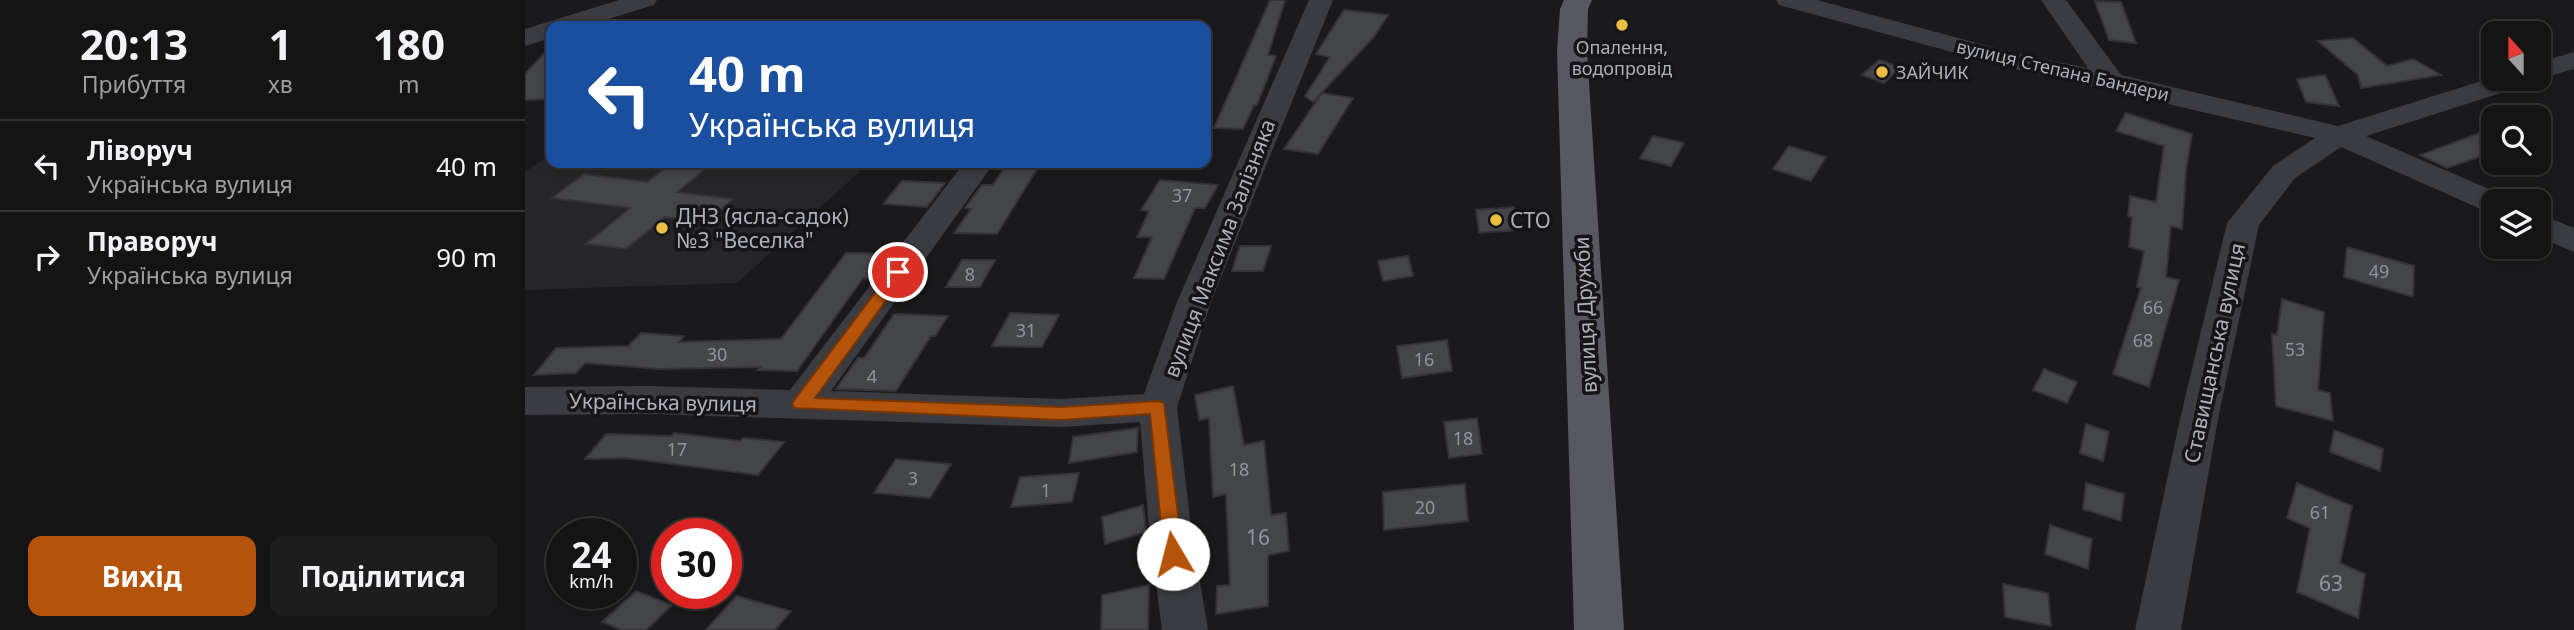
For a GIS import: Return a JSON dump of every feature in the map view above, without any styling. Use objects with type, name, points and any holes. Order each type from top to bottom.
[{"type":"main road","name":"вулиця Дружби","points":[[1578,0],[1574,9],[1571,51],[1599,630]]},
{"type":"street","points":[[576,21],[645,0]]},
{"type":"street","name":"вулиця Максима Залізняка","points":[[1185,630],[1170,528],[1158,407],[1194,302],[1321,0]]},
{"type":"street","name":"вулиця Степана Бандери","points":[[1788,0],[2011,60],[2339,135],[2481,197]]},
{"type":"street","points":[[2053,0],[2111,81]]},
{"type":"street","points":[[525,38],[546,31]]},
{"type":"street","points":[[2551,67],[2574,60]]},
{"type":"street","name":"Ставищанська вулиця","points":[[2158,630],[2199,419],[2243,223],[2284,172],[2339,135],[2481,90]]},
{"type":"street","points":[[801,404],[975,168]]},
{"type":"street","points":[[2551,230],[2574,241]]},
{"type":"street","name":"Українська вулиця","points":[[525,401],[801,404],[1061,413],[1158,407]]},
{"type":"shaded area","name":"ДНЗ (ясла-садок) №3 \"Веселка\"","points":[[546,157],[546,168],[864,168],[737,283],[525,290],[525,172]]},
{"type":"building","points":[[1270,0],[1285,0],[1268,55],[1276,56],[1257,105],[1254,105],[1243,129],[1214,128]]},
{"type":"building","points":[[2095,1],[2121,2],[2136,43],[2109,40]]},
{"type":"building","points":[[1344,10],[1388,15],[1373,38],[1313,102],[1305,96],[1330,57],[1316,54]]},
{"type":"building","points":[[2353,38],[2387,66],[2413,59],[2441,75],[2361,88],[2358,75],[2318,41]]},
{"type":"building","points":[[546,51],[546,99],[525,100],[525,74]]},
{"type":"building","points":[[1879,60],[1901,67],[1884,83],[1862,75]]},
{"type":"building","points":[[2325,75],[2339,106],[2306,102],[2297,79]]},
{"type":"building","points":[[1322,93],[1353,98],[1318,154],[1284,149]]},
{"type":"building","points":[[2126,113],[2192,134],[2186,170],[2182,229],[2171,226],[2166,277],[2179,280],[2149,387],[2113,374],[2141,288],[2137,287],[2144,251],[2129,247],[2132,217],[2128,216],[2130,196],[2156,202],[2164,146],[2116,131]]},
{"type":"building","points":[[2481,132],[2481,156],[2447,168],[2420,155]]},
{"type":"building","points":[[1653,136],[1684,143],[1671,166],[1640,158]]},
{"type":"building","points":[[1789,146],[1826,157],[1811,181],[1773,169]]},
{"type":"building","points":[[665,168],[707,168],[677,192],[733,199],[706,223],[665,217],[626,249],[586,244],[630,208],[552,198],[584,174],[647,182]]},
{"type":"building","points":[[1004,168],[1037,169],[997,234],[954,233],[971,209],[965,208],[982,185],[993,185]]},
{"type":"building","points":[[1160,180],[1218,185],[1205,208],[1195,208],[1164,279],[1134,278],[1152,237],[1137,237],[1149,211],[1141,210]]},
{"type":"building","points":[[902,181],[945,183],[927,207],[883,204]]},
{"type":"building","name":"СТО","points":[[1514,207],[1517,230],[1479,233],[1476,210]]},
{"type":"building","points":[[1240,246],[1271,246],[1263,271],[1232,271]]},
{"type":"building","points":[[2347,247],[2414,266],[2413,297],[2344,277]]},
{"type":"building","points":[[846,253],[891,254],[872,279],[863,278],[797,371],[758,370],[761,367],[659,369],[585,363],[576,373],[534,375],[556,348],[628,346],[641,333],[684,336],[679,342],[781,339]]},
{"type":"building","points":[[1408,256],[1413,276],[1383,281],[1378,261]]},
{"type":"building","points":[[962,260],[995,260],[980,287],[946,287]]},
{"type":"building","points":[[2282,299],[2324,312],[2318,390],[2330,393],[2333,421],[2276,406],[2272,334],[2277,335]]},
{"type":"building","points":[[1010,313],[1059,315],[1042,347],[992,346]]},
{"type":"building","points":[[894,314],[948,316],[935,336],[931,336],[896,391],[836,389],[858,358],[864,358]]},
{"type":"building","points":[[1447,340],[1452,371],[1402,378],[1397,346]]},
{"type":"building","points":[[2044,369],[2077,382],[2067,403],[2033,390]]},
{"type":"building","points":[[1233,386],[1244,445],[1264,441],[1271,515],[1286,513],[1289,551],[1268,555],[1268,606],[1216,614],[1217,586],[1230,585],[1226,494],[1213,497],[1209,418],[1199,420],[1195,395]]},
{"type":"building","points":[[1477,418],[1482,454],[1449,458],[1444,422]]},
{"type":"building","points":[[2086,424],[2109,432],[2103,461],[2080,453]]},
{"type":"building","points":[[1138,428],[1137,452],[1069,463],[1073,437]]},
{"type":"building","points":[[2334,430],[2383,449],[2380,471],[2330,452]]},
{"type":"building","points":[[674,433],[741,441],[743,438],[784,442],[758,475],[626,458],[585,459],[606,434],[671,436]]},
{"type":"building","points":[[896,459],[951,464],[930,498],[874,493]]},
{"type":"building","points":[[1079,473],[1072,502],[1011,507],[1020,477]]},
{"type":"building","points":[[2086,483],[2124,494],[2121,521],[2083,509]]},
{"type":"building","points":[[2297,483],[2352,506],[2340,563],[2365,574],[2358,618],[2297,592],[2310,528],[2287,518]]},
{"type":"building","points":[[1465,484],[1468,521],[1384,530],[1383,492]]},
{"type":"building","points":[[1143,505],[1146,532],[1105,544],[1102,517]]},
{"type":"building","points":[[2050,525],[2092,539],[2088,569],[2045,554]]},
{"type":"building","points":[[2003,584],[2048,593],[2051,626],[2005,617]]},
{"type":"building","points":[[1149,585],[1148,630],[1101,630],[1102,595]]},
{"type":"building","points":[[637,591],[651,597],[651,609],[668,609],[646,630],[622,630],[602,622],[616,609],[637,609]]},
{"type":"building","points":[[742,598],[791,611],[775,630],[706,630],[725,609],[742,609]]},
{"type":"place","name":"Опалення, водопровід","points":[[1622,25]]},
{"type":"place","name":"ЗАЙЧИК","points":[[1882,72]]},
{"type":"place","name":"СТО","points":[[1496,220]]},
{"type":"place","name":"ДНЗ (ясла-садок) №3 \"Веселка\"","points":[[662,228]]},
{"type":"route","points":[[898,272],[801,404],[1061,413],[1158,407],[1173,554]]}]
